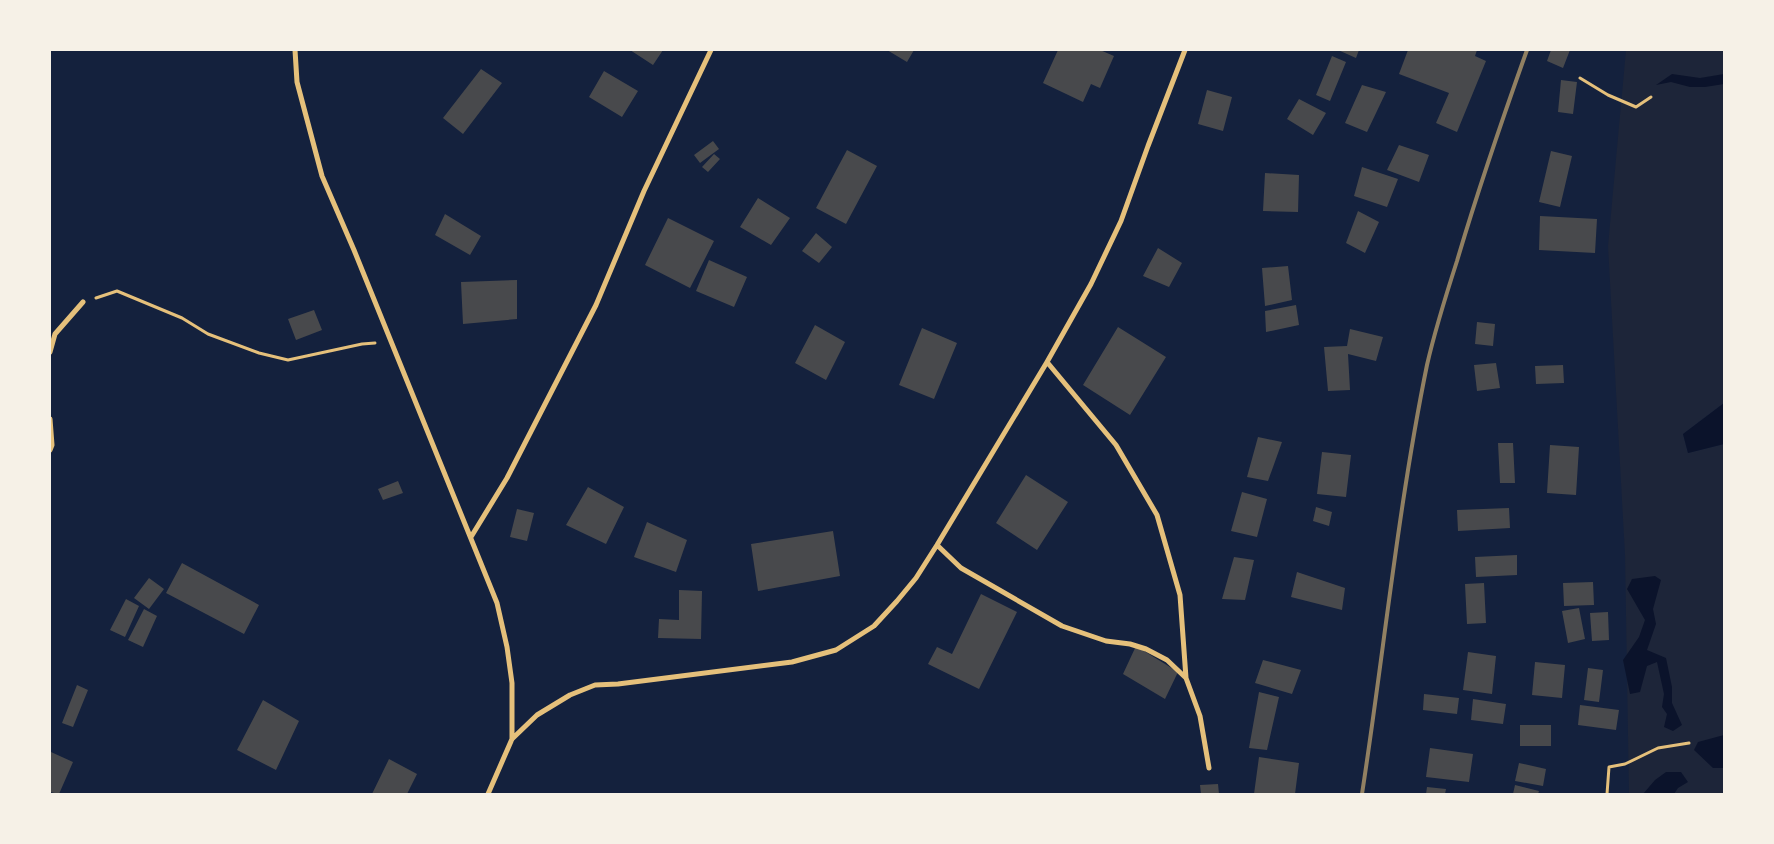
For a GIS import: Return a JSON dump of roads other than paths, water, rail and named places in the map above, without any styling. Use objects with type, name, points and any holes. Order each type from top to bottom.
[{"type":"street","points":[[295,50],[297,82],[322,176],[497,603],[507,647],[512,682],[512,740]]},
{"type":"street","points":[[471,537],[507,478],[596,305],[644,191],[711,50]]},
{"type":"street","points":[[488,794],[512,740],[537,715],[570,695],[595,685],[618,684],[792,662],[836,650],[874,626],[916,578],[937,545],[1047,362],[1091,284],[1122,221],[1148,146],[1185,50]]},
{"type":"street","points":[[50,352],[55,334],[83,302]]},
{"type":"street","points":[[1047,362],[1116,445],[1157,515],[1180,595],[1186,678],[1200,716],[1209,768]]},
{"type":"street","points":[[50,419],[52,446],[50,450]]},
{"type":"street","points":[[937,545],[961,568],[1062,626],[1106,640],[1146,649],[1167,660],[1186,678]]},
{"type":"railway","points":[[1362,794],[1399,525],[1427,365],[1473,208],[1527,50]]}]
